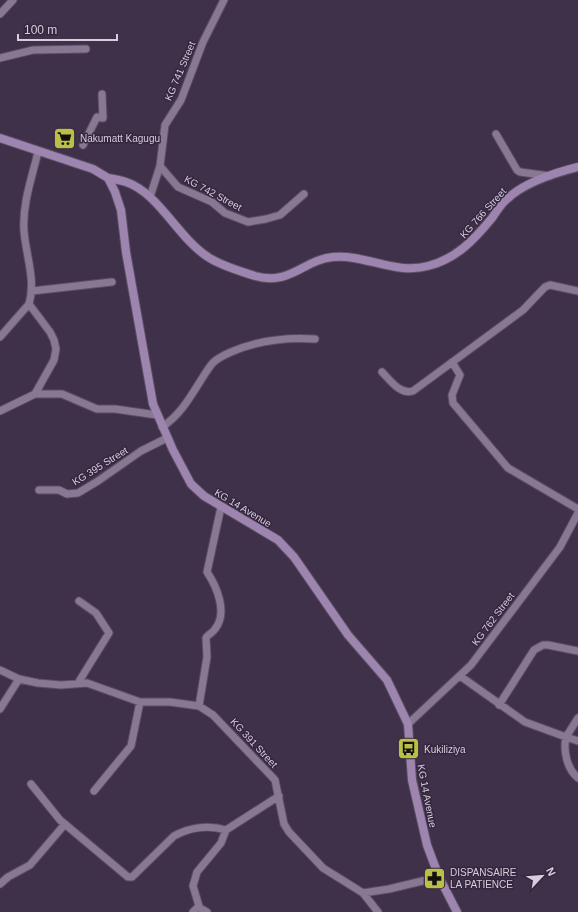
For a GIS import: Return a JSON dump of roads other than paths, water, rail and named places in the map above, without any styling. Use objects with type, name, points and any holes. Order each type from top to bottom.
[{"type":"main road","points":[[0,138],[38,152],[93,169],[108,178]]},
{"type":"main road","name":"KG 766 Street","points":[[108,178],[126,182],[150,197],[185,237],[208,257],[255,276],[275,279],[318,261],[334,257],[356,259],[397,268],[415,268],[437,264],[455,255],[472,241],[506,199],[521,188],[550,176],[578,167]]},
{"type":"main road","name":"KG 14 Avenue","points":[[108,178],[115,192],[121,210],[126,252],[150,390],[157,416],[162,427],[191,484],[204,496],[221,507],[278,540],[294,556],[348,635],[387,680],[408,724],[410,760],[416,802],[427,845],[439,877],[456,912]]},
{"type":"street","points":[[0,14],[13,0]]},
{"type":"street","name":"KG 741 Street","points":[[150,197],[160,166],[165,125],[181,100],[203,42],[224,0]]},
{"type":"street","points":[[0,58],[33,50],[86,49]]},
{"type":"street","points":[[83,146],[97,117],[103,118],[102,94]]},
{"type":"street","points":[[496,134],[517,170],[520,172],[550,176]]},
{"type":"street","points":[[0,337],[28,304],[32,291],[24,230],[28,197],[38,152]]},
{"type":"street","name":"KG 742 Street","points":[[160,166],[178,187],[212,202],[225,212],[248,222],[266,220],[280,215],[304,194]]},
{"type":"street","points":[[32,291],[112,282]]},
{"type":"street","points":[[382,372],[402,391],[412,391],[523,310],[545,287],[550,285],[578,291]]},
{"type":"street","points":[[28,304],[50,332],[56,349],[54,360],[35,394]]},
{"type":"street","points":[[162,427],[180,412],[212,363],[222,356],[246,346],[270,339],[315,339]]},
{"type":"street","points":[[452,362],[460,375],[452,395],[453,404],[504,463],[515,473],[578,509]]},
{"type":"street","points":[[0,411],[35,394],[62,394],[97,409],[114,409],[157,416]]},
{"type":"street","name":"KG 395 Street","points":[[39,490],[59,490],[67,494],[78,493],[141,451],[168,438]]},
{"type":"street","points":[[199,706],[207,657],[206,638],[215,630],[221,618],[220,605],[213,583],[207,572],[221,507]]},
{"type":"street","name":"KG 762 Street","points":[[408,724],[460,676],[560,547],[578,513]]},
{"type":"street","points":[[78,683],[109,632],[96,614],[79,601]]},
{"type":"street","points":[[499,705],[534,650],[543,645],[548,645],[578,651]]},
{"type":"street","name":"KG 391 Street","points":[[0,670],[19,679],[61,685],[87,683],[140,702],[170,702],[199,706],[214,715],[275,780],[284,824],[289,832],[323,868],[363,893],[378,912]]},
{"type":"street","points":[[460,676],[525,722],[578,741]]},
{"type":"street","points":[[0,709],[19,679]]},
{"type":"street","points":[[94,791],[131,746],[140,702]]},
{"type":"street","points":[[578,718],[566,737],[566,754],[569,768],[571,773],[578,778]]},
{"type":"street","points":[[31,784],[65,824],[130,878],[174,836],[182,832],[209,827],[226,830]]},
{"type":"street","points":[[207,912],[196,910],[193,886],[197,872],[221,842],[226,830],[279,796]]},
{"type":"street","points":[[0,884],[8,877],[30,865],[65,824]]},
{"type":"street","points":[[363,893],[389,889],[439,877]]},
{"type":"place","name":"Nakumatt Kagugu","points":[[64,138]]},
{"type":"place","name":"Kukiliziya","points":[[409,749]]},
{"type":"place","name":"DISPANSAIRE LA PATIENCE","points":[[434,878]]}]
